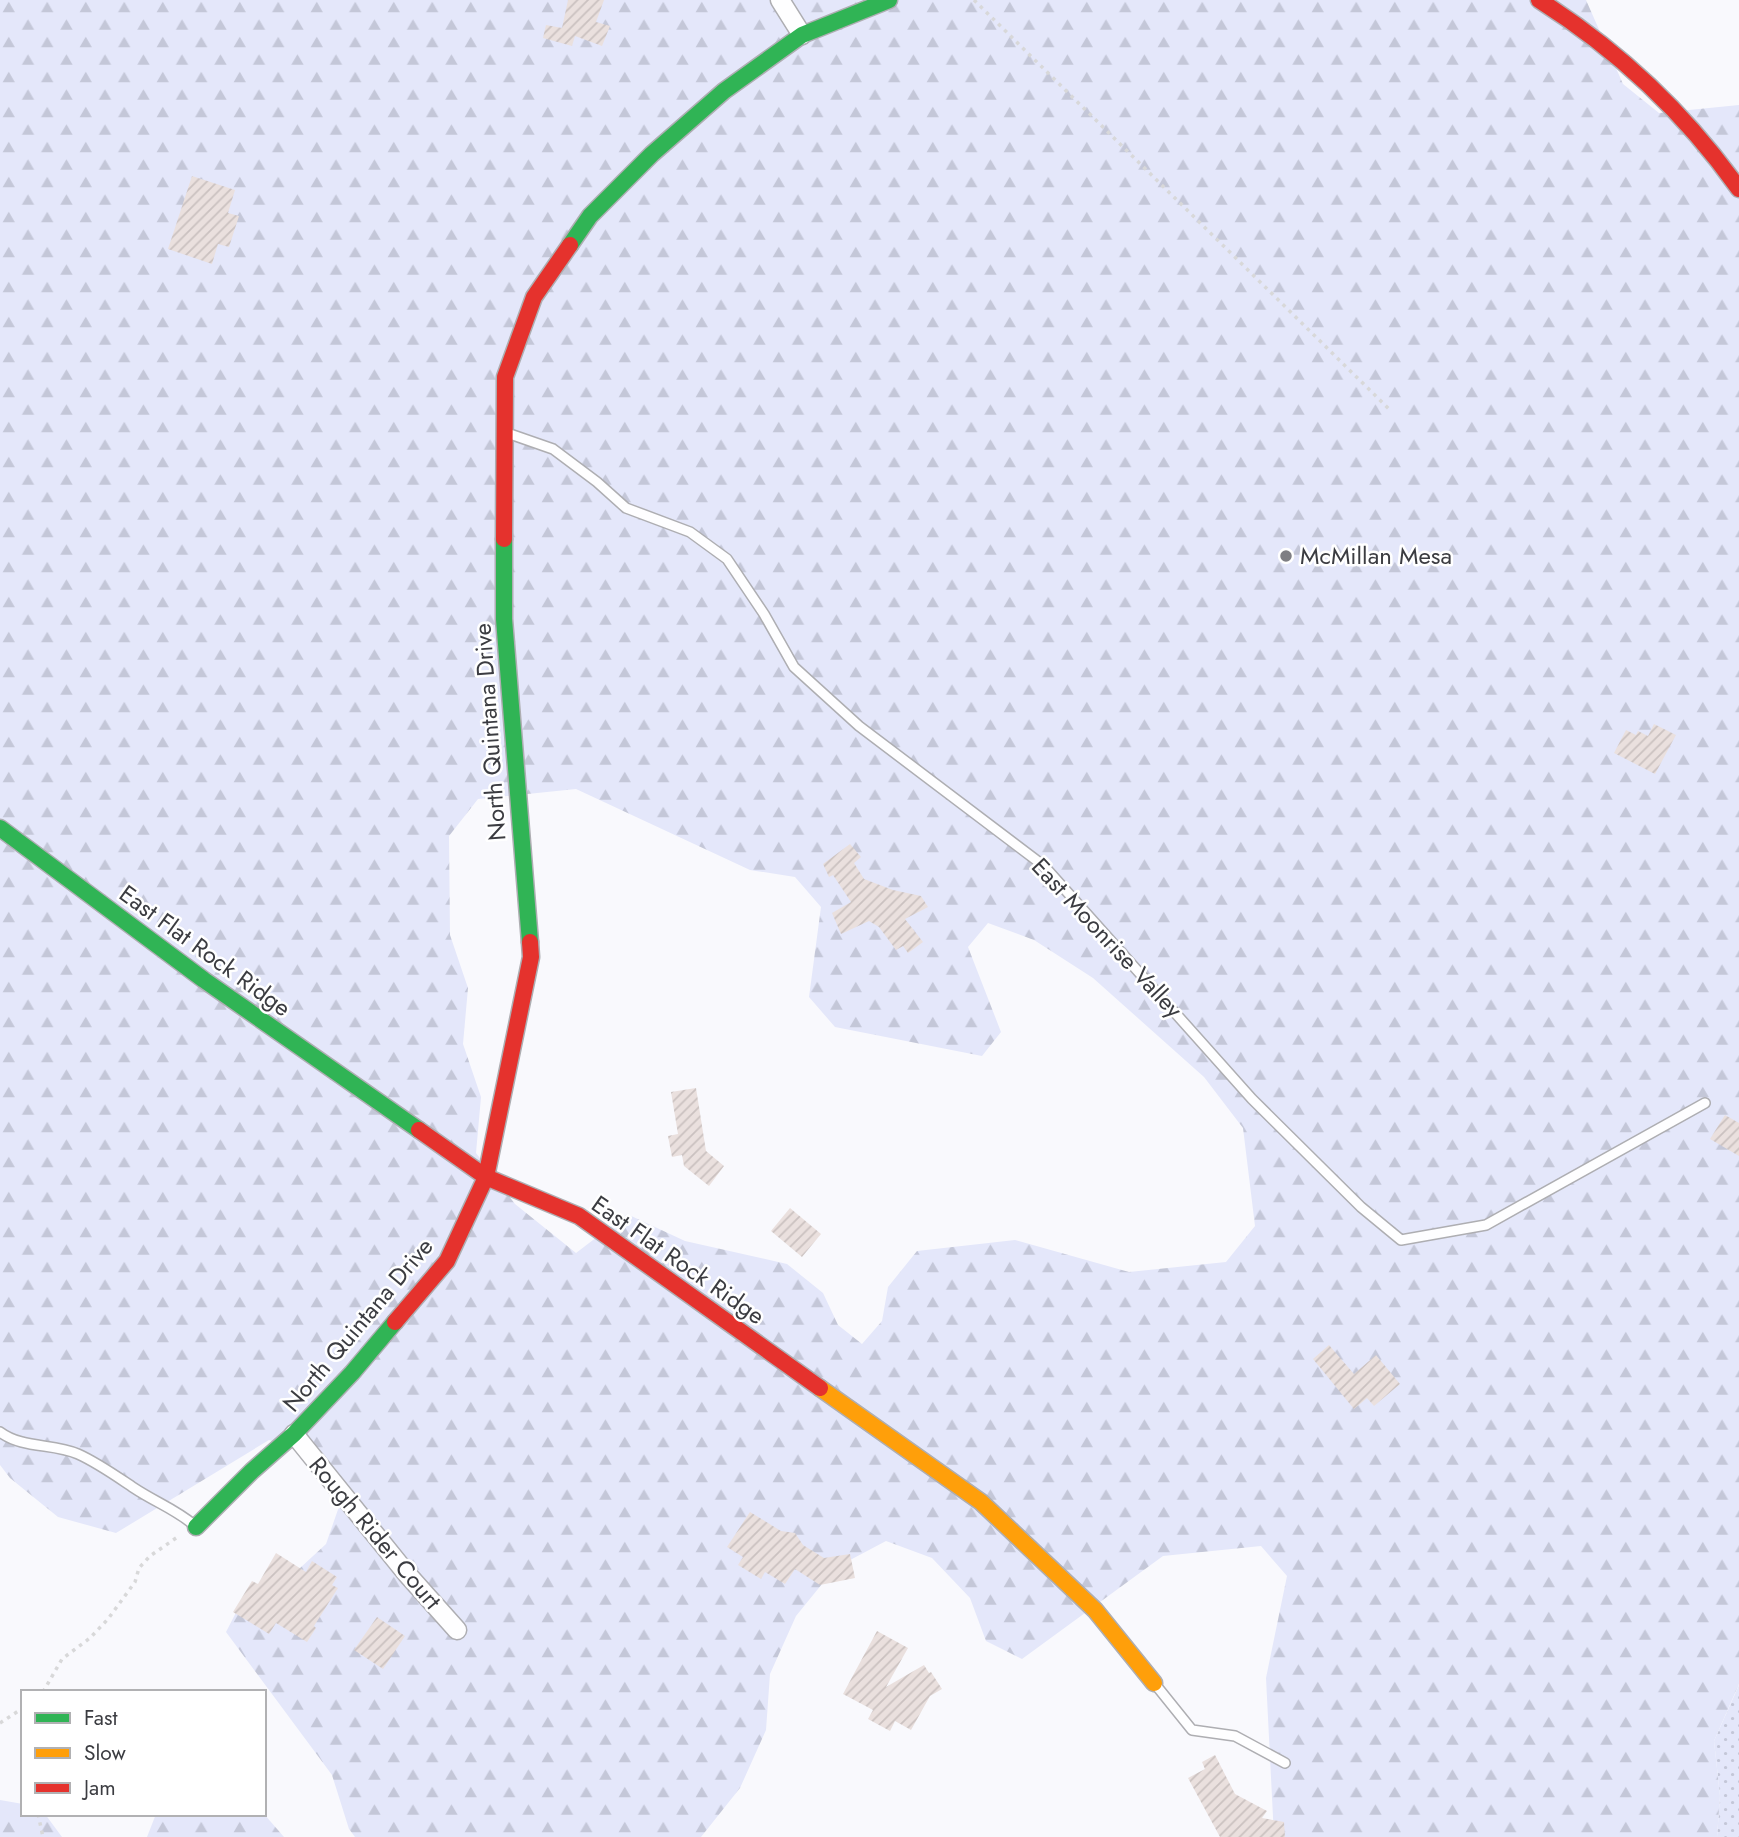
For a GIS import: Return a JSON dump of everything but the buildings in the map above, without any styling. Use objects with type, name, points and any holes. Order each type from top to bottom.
[{"type":"street","points":[[780,0],[802,35]]},
{"type":"street","name":"North Quintana Drive","points":[[196,1527],[294,1434],[352,1373],[447,1261],[486,1177],[531,957],[504,619],[505,377],[534,297],[590,216],[652,154],[724,92],[802,35],[889,0]]},
{"type":"street","points":[[1551,3],[1676,111],[1739,189]]},
{"type":"street","name":"East Flat Rock Ridge","points":[[0,828],[204,980],[486,1177],[579,1216],[981,1502],[1095,1610],[1154,1683]]},
{"type":"street","name":"Rough Rider Court","points":[[294,1434],[407,1574],[457,1630]]},
{"type":"lane","name":"East Moonrise Valley","points":[[505,432],[553,449],[626,508],[690,532],[727,559],[764,614],[794,667],[859,726],[1044,866],[1252,1099],[1361,1207],[1401,1240],[1486,1225],[1705,1103]]},
{"type":"lane","points":[[0,1432],[33,1445],[77,1454],[104,1468],[136,1490],[176,1510],[196,1527]]},
{"type":"lane","points":[[1154,1683],[1192,1730],[1235,1736],[1285,1763]]},
{"type":"path","points":[[974,0],[1391,411]]},
{"type":"path","points":[[44,1690],[62,1659],[90,1638],[108,1619],[135,1582],[139,1568],[150,1556],[196,1527]]},
{"type":"path","points":[[0,1723],[21,1709]]},
{"type":"path","points":[[38,1816],[43,1837]]},
{"type":"green space","points":[[0,0],[1586,0],[1623,84],[1659,113],[1739,105],[1739,1684],[1714,1741],[1720,1796],[1717,1837],[1274,1837],[1266,1678],[1287,1576],[1261,1546],[1163,1556],[1022,1659],[986,1641],[970,1598],[932,1558],[886,1541],[835,1568],[796,1616],[770,1674],[766,1730],[740,1788],[701,1837],[355,1837],[349,1829],[332,1775],[226,1632],[244,1597],[286,1581],[326,1544],[342,1498],[315,1457],[269,1440],[116,1533],[58,1517],[10,1478],[0,1465]],"holes":[[[576,789],[750,870],[795,877],[821,907],[809,997],[835,1027],[982,1056],[1001,1032],[968,947],[988,923],[1034,940],[1093,978],[1204,1077],[1243,1128],[1255,1226],[1226,1262],[1129,1272],[1015,1240],[917,1251],[888,1287],[882,1321],[862,1344],[838,1325],[823,1293],[787,1264],[685,1241],[627,1214],[576,1253],[515,1204],[476,1153],[481,1097],[463,1044],[468,988],[450,935],[449,836],[478,799]]]},
{"type":"green space","points":[[1739,1685],[1739,1837],[1717,1837],[1720,1796],[1714,1741]]},
{"type":"green space","points":[[0,1800],[21,1804],[21,1816],[46,1816],[62,1837],[0,1837]]},
{"type":"green space","points":[[155,1816],[266,1816],[284,1837],[147,1837]]},
{"type":"traffic: fast","points":[[570,245],[590,216],[652,154],[724,91],[802,35],[889,0]]},
{"type":"traffic: fast","points":[[504,539],[504,619],[530,942]]},
{"type":"traffic: fast","points":[[0,828],[204,980],[419,1130]]},
{"type":"traffic: fast","points":[[196,1527],[294,1434],[352,1373],[395,1322]]},
{"type":"traffic: slow","points":[[820,1388],[981,1502],[1095,1610],[1154,1683]]},
{"type":"traffic: jam","points":[[1539,0],[1596,40],[1648,85],[1696,134],[1739,189]]},
{"type":"traffic: jam","points":[[504,539],[505,377],[534,297],[570,245]]},
{"type":"traffic: jam","points":[[395,1322],[447,1261],[486,1177],[531,957],[530,942]]},
{"type":"traffic: jam","points":[[419,1130],[486,1177],[579,1216],[820,1388]]},
{"type":"place","name":"McMillan Mesa","points":[[1286,556]]}]
